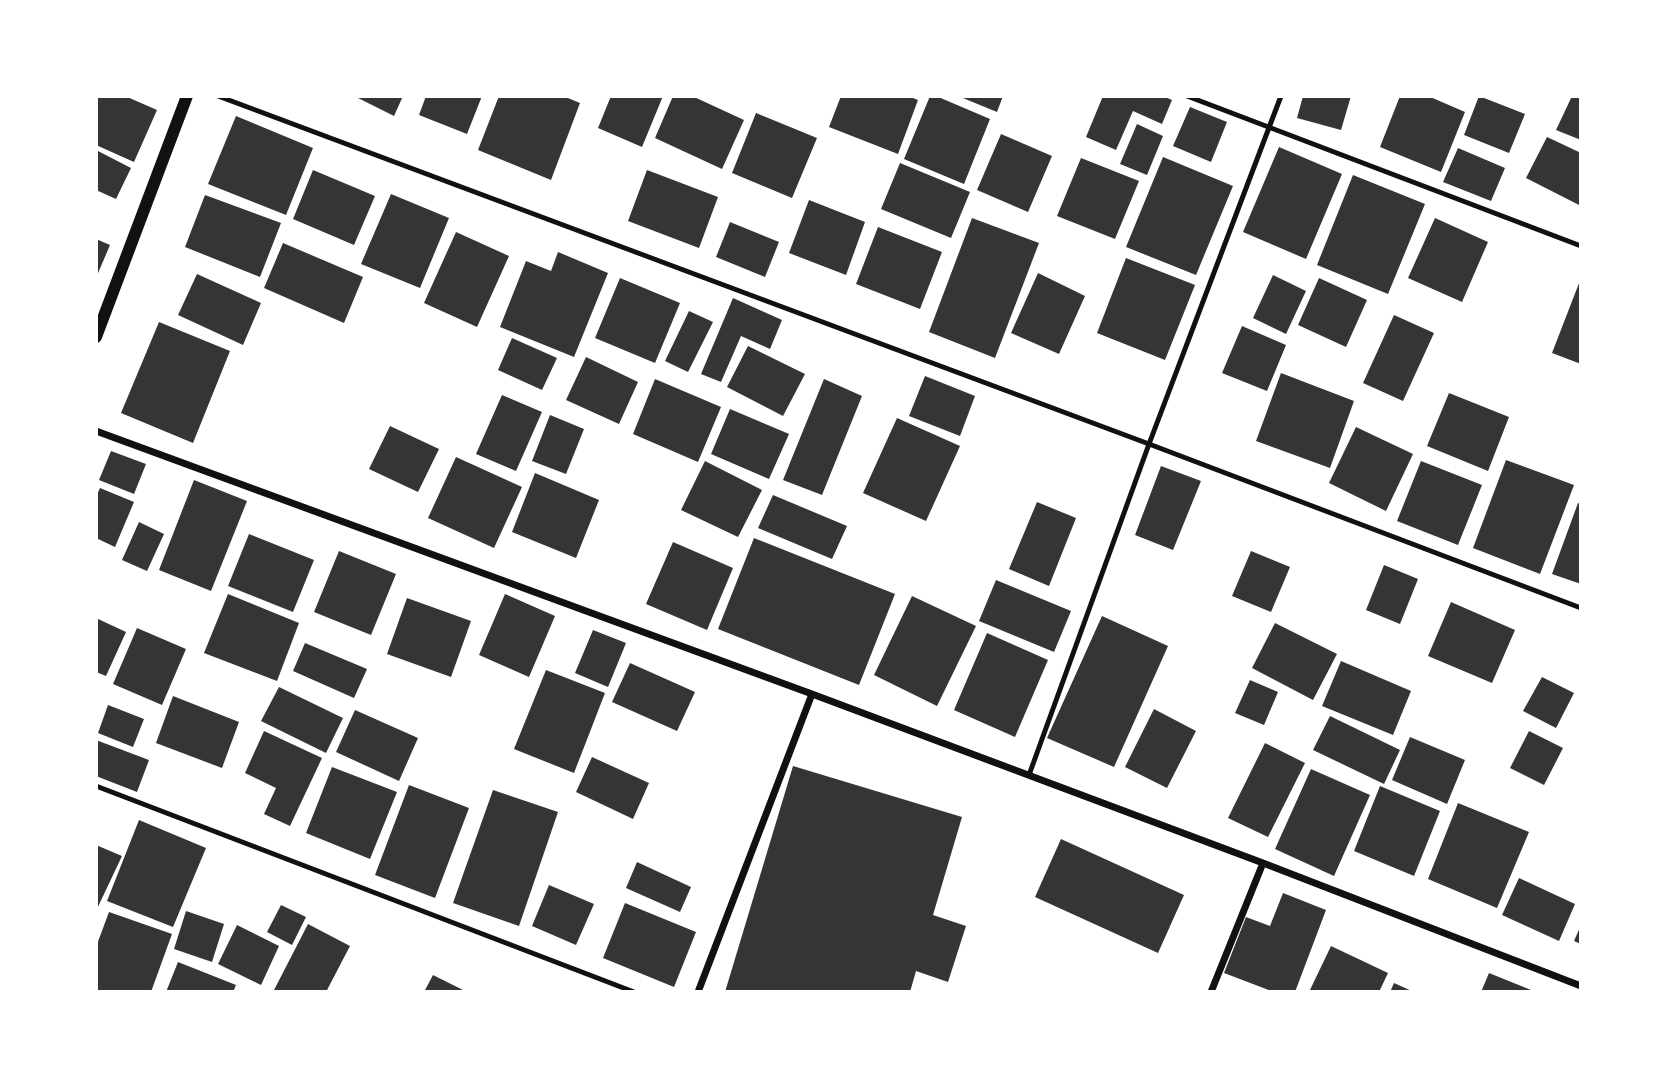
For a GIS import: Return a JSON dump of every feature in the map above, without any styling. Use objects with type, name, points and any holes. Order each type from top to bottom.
[{"type":"street","points":[[96,337],[187,96]]},
{"type":"street","points":[[96,431],[1029,775],[1581,986]]},
{"type":"street","points":[[698,992],[812,694]]},
{"type":"street","points":[[1211,992],[1263,863]]},
{"type":"lane","points":[[218,96],[1581,608]]},
{"type":"lane","points":[[1187,96],[1581,246]]},
{"type":"lane","points":[[1029,775],[1281,96]]},
{"type":"lane","points":[[96,786],[634,992]]},
{"type":"building","points":[[96,96],[125,96],[157,110],[134,162],[96,145]]},
{"type":"building","points":[[354,96],[403,96],[394,116]]},
{"type":"building","points":[[426,96],[482,96],[467,134],[419,115]]},
{"type":"building","points":[[499,96],[563,96],[580,103],[551,180],[478,150]]},
{"type":"building","points":[[611,96],[663,96],[642,147],[598,128]]},
{"type":"building","points":[[673,96],[692,96],[744,120],[722,169],[655,138]]},
{"type":"building","points":[[841,96],[908,96],[918,100],[898,154],[829,127]]},
{"type":"building","points":[[930,96],[936,96],[990,119],[964,184],[904,159]]},
{"type":"building","points":[[958,96],[1003,96],[997,112]]},
{"type":"building","points":[[1103,96],[1163,96],[1172,100],[1162,124],[1133,111],[1116,150],[1086,137]]},
{"type":"building","points":[[1303,96],[1351,96],[1341,130],[1297,118]]},
{"type":"building","points":[[1400,96],[1428,96],[1465,112],[1441,172],[1380,147]]},
{"type":"building","points":[[1479,96],[1525,114],[1509,153],[1464,135]]},
{"type":"building","points":[[1572,96],[1581,96],[1581,140],[1556,130]]},
{"type":"building","points":[[1190,107],[1227,122],[1211,162],[1173,146]]},
{"type":"building","points":[[756,113],[817,138],[792,198],[732,173]]},
{"type":"building","points":[[236,116],[313,148],[286,215],[208,184]]},
{"type":"building","points":[[1137,124],[1163,136],[1147,175],[1120,164]]},
{"type":"building","points":[[1001,134],[1052,156],[1028,212],[977,190]]},
{"type":"building","points":[[1547,137],[1581,153],[1581,206],[1526,178]]},
{"type":"building","points":[[1279,147],[1342,174],[1306,259],[1243,232]]},
{"type":"building","points":[[1458,148],[1505,168],[1491,201],[1443,182]]},
{"type":"building","points":[[96,150],[131,168],[116,199],[96,190]]},
{"type":"building","points":[[1163,157],[1233,186],[1196,275],[1126,247]]},
{"type":"building","points":[[1081,158],[1139,181],[1115,239],[1057,216]]},
{"type":"building","points":[[900,163],[970,192],[951,238],[881,209]]},
{"type":"building","points":[[313,170],[375,196],[354,245],[293,219]]},
{"type":"building","points":[[647,170],[718,197],[699,248],[628,221]]},
{"type":"building","points":[[1353,175],[1425,204],[1388,294],[1317,265]]},
{"type":"building","points":[[391,194],[449,218],[420,288],[361,264]]},
{"type":"building","points":[[205,195],[281,223],[260,277],[185,247]]},
{"type":"building","points":[[809,200],[865,222],[846,275],[789,253]]},
{"type":"building","points":[[972,218],[1039,243],[995,358],[929,332]]},
{"type":"building","points":[[1435,218],[1488,242],[1462,302],[1408,278]]},
{"type":"building","points":[[730,222],[779,242],[765,277],[716,257]]},
{"type":"building","points":[[878,227],[942,252],[920,309],[856,284]]},
{"type":"building","points":[[456,232],[509,256],[477,327],[424,303]]},
{"type":"building","points":[[96,239],[110,245],[96,278]]},
{"type":"building","points":[[283,243],[363,277],[344,323],[264,288]]},
{"type":"building","points":[[558,252],[608,273],[574,357],[500,327],[526,261],[551,271]]},
{"type":"building","points":[[1126,258],[1195,285],[1165,360],[1097,333]]},
{"type":"building","points":[[1038,273],[1085,296],[1059,354],[1011,333]]},
{"type":"building","points":[[197,274],[261,303],[243,345],[178,315]]},
{"type":"building","points":[[1273,275],[1306,291],[1286,334],[1253,318]]},
{"type":"building","points":[[620,278],[680,303],[655,363],[595,338]]},
{"type":"building","points":[[1319,278],[1367,300],[1346,347],[1298,325]]},
{"type":"building","points":[[1581,278],[1581,364],[1552,353]]},
{"type":"building","points":[[733,298],[782,320],[770,349],[741,336],[721,382],[701,374]]},
{"type":"building","points":[[689,311],[713,322],[688,372],[665,361]]},
{"type":"building","points":[[1394,315],[1434,333],[1403,401],[1363,383]]},
{"type":"building","points":[[159,322],[230,351],[193,443],[121,413]]},
{"type":"building","points":[[1242,326],[1286,345],[1267,391],[1222,373]]},
{"type":"building","points":[[512,338],[557,358],[542,390],[498,370]]},
{"type":"building","points":[[748,346],[805,374],[783,416],[727,387]]},
{"type":"building","points":[[586,357],[638,382],[619,424],[566,400]]},
{"type":"building","points":[[1281,373],[1354,401],[1330,468],[1256,441]]},
{"type":"building","points":[[925,376],[975,396],[960,436],[909,416]]},
{"type":"building","points":[[655,379],[721,407],[698,462],[633,434]]},
{"type":"building","points":[[824,379],[862,396],[822,495],[783,480]]},
{"type":"building","points":[[1449,393],[1509,417],[1488,471],[1427,446]]},
{"type":"building","points":[[502,395],[542,412],[516,471],[476,454]]},
{"type":"building","points":[[730,409],[789,434],[769,479],[711,454]]},
{"type":"building","points":[[550,415],[584,429],[566,474],[532,461]]},
{"type":"building","points":[[897,418],[960,446],[926,521],[863,493]]},
{"type":"building","points":[[390,426],[439,449],[418,492],[369,469]]},
{"type":"building","points":[[1356,427],[1413,454],[1386,511],[1329,483]]},
{"type":"building","points":[[111,451],[146,464],[134,494],[99,480]]},
{"type":"building","points":[[456,457],[522,487],[494,548],[428,518]]},
{"type":"building","points":[[1506,460],[1574,485],[1540,574],[1473,548]]},
{"type":"building","points":[[705,461],[762,490],[738,537],[681,510]]},
{"type":"building","points":[[1421,461],[1482,485],[1458,545],[1397,521]]},
{"type":"building","points":[[1161,466],[1201,481],[1173,550],[1135,535]]},
{"type":"building","points":[[535,473],[599,500],[576,558],[512,532]]},
{"type":"building","points":[[194,480],[247,501],[211,591],[159,570]]},
{"type":"building","points":[[100,488],[134,502],[115,547],[96,538],[96,497]]},
{"type":"building","points":[[773,495],[847,526],[832,559],[758,528]]},
{"type":"building","points":[[1037,502],[1076,518],[1049,586],[1009,569]]},
{"type":"building","points":[[1578,503],[1581,504],[1581,584],[1552,574]]},
{"type":"building","points":[[139,522],[164,534],[147,571],[122,560]]},
{"type":"building","points":[[249,534],[314,560],[293,612],[228,586]]},
{"type":"building","points":[[754,538],[895,594],[859,685],[718,629]]},
{"type":"building","points":[[673,542],[733,568],[707,630],[646,604]]},
{"type":"building","points":[[339,551],[396,574],[371,635],[314,612]]},
{"type":"building","points":[[1251,551],[1290,567],[1271,612],[1232,596]]},
{"type":"building","points":[[1384,565],[1418,579],[1400,624],[1366,610]]},
{"type":"building","points":[[996,580],[1071,611],[1054,652],[979,621]]},
{"type":"building","points":[[228,594],[299,623],[277,681],[204,653]]},
{"type":"building","points":[[505,594],[555,616],[529,677],[479,655]]},
{"type":"building","points":[[912,596],[976,626],[937,706],[874,675]]},
{"type":"building","points":[[407,598],[471,621],[451,677],[387,654]]},
{"type":"building","points":[[1451,602],[1515,630],[1492,683],[1428,656]]},
{"type":"building","points":[[1102,616],[1168,646],[1114,767],[1047,738]]},
{"type":"building","points":[[96,618],[126,632],[106,676],[96,672]]},
{"type":"building","points":[[1275,623],[1337,654],[1313,700],[1252,668]]},
{"type":"building","points":[[137,628],[186,649],[162,705],[113,684]]},
{"type":"building","points":[[593,630],[626,643],[608,687],[575,673]]},
{"type":"building","points":[[987,633],[1048,660],[1015,737],[954,710]]},
{"type":"building","points":[[305,643],[367,669],[354,698],[293,671]]},
{"type":"building","points":[[1341,661],[1411,691],[1393,735],[1322,706]]},
{"type":"building","points":[[630,663],[695,692],[677,731],[612,702]]},
{"type":"building","points":[[546,670],[605,693],[574,773],[514,749]]},
{"type":"building","points":[[1542,677],[1574,693],[1556,728],[1523,711]]},
{"type":"building","points":[[1250,680],[1278,692],[1264,725],[1235,713]]},
{"type":"building","points":[[279,687],[343,718],[326,753],[261,721]]},
{"type":"building","points":[[173,696],[239,722],[222,768],[156,743]]},
{"type":"building","points":[[108,705],[144,719],[133,747],[98,733]]},
{"type":"building","points":[[1154,709],[1196,731],[1167,788],[1125,767]]},
{"type":"building","points":[[355,710],[418,738],[399,781],[336,752]]},
{"type":"building","points":[[1330,716],[1400,750],[1384,784],[1313,750]]},
{"type":"building","points":[[264,731],[322,758],[290,826],[264,814],[276,788],[245,773]]},
{"type":"building","points":[[1529,731],[1563,748],[1544,785],[1510,768]]},
{"type":"building","points":[[1410,737],[1465,760],[1447,804],[1392,780]]},
{"type":"building","points":[[96,740],[149,760],[137,792],[96,776]]},
{"type":"building","points":[[1265,743],[1305,763],[1268,837],[1228,818]]},
{"type":"building","points":[[592,757],[649,783],[633,819],[576,792]]},
{"type":"building","points":[[793,766],[962,817],[933,915],[966,926],[948,982],[916,971],[910,992],[725,992]]},
{"type":"building","points":[[332,767],[397,792],[370,859],[306,833]]},
{"type":"building","points":[[1311,769],[1370,795],[1334,876],[1275,849]]},
{"type":"building","points":[[409,785],[469,808],[435,898],[375,875]]},
{"type":"building","points":[[1380,786],[1440,811],[1414,876],[1354,851]]},
{"type":"building","points":[[493,790],[558,812],[519,926],[453,903]]},
{"type":"building","points":[[1458,803],[1529,832],[1497,908],[1428,879]]},
{"type":"building","points":[[139,820],[206,848],[173,927],[107,901]]},
{"type":"building","points":[[1061,839],[1184,895],[1158,953],[1035,897]]},
{"type":"building","points":[[96,845],[122,856],[96,911]]},
{"type":"building","points":[[637,862],[691,887],[680,912],[626,888]]},
{"type":"building","points":[[1519,878],[1575,904],[1559,941],[1502,915]]},
{"type":"building","points":[[549,885],[594,904],[576,945],[532,926]]},
{"type":"building","points":[[1283,893],[1326,910],[1295,992],[1274,992],[1224,973],[1246,917],[1270,926]]},
{"type":"building","points":[[625,903],[696,932],[674,987],[603,958]]},
{"type":"building","points":[[281,905],[306,917],[292,945],[267,932]]},
{"type":"building","points":[[186,911],[224,924],[212,962],[174,949]]},
{"type":"building","points":[[109,912],[172,934],[151,992],[96,992],[96,947]]},
{"type":"building","points":[[308,924],[350,946],[326,992],[273,992]]},
{"type":"building","points":[[237,925],[279,946],[261,985],[218,964]]},
{"type":"building","points":[[1581,925],[1581,944],[1574,941]]},
{"type":"building","points":[[1331,946],[1388,973],[1379,992],[1309,992]]},
{"type":"building","points":[[178,962],[236,985],[233,992],[166,992]]},
{"type":"building","points":[[1489,973],[1536,992],[1481,992]]},
{"type":"building","points":[[433,975],[467,992],[424,992]]},
{"type":"building","points":[[1394,983],[1414,992],[1390,992]]}]
